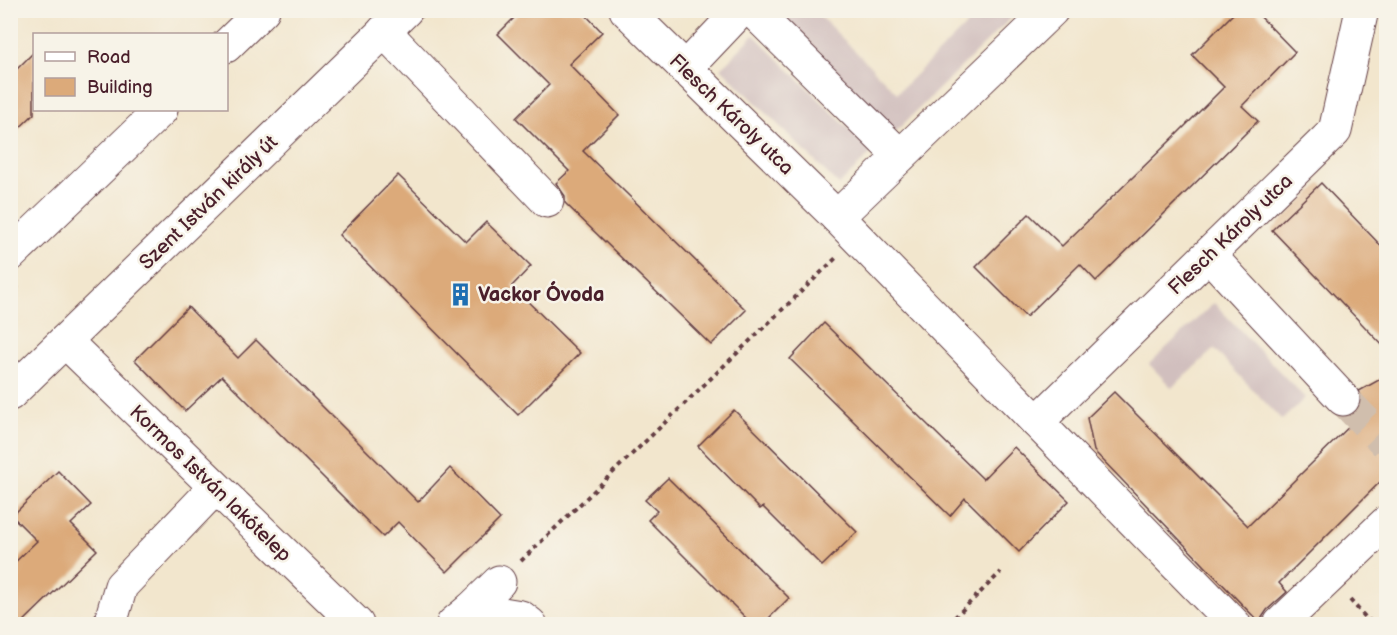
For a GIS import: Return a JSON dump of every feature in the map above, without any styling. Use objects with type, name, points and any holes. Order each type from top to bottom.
[{"type":"street","points":[[228,44],[263,10]]},
{"type":"street","name":"Flesch Károly utca","points":[[626,10],[848,227],[1234,624]]},
{"type":"street","points":[[686,69],[741,10]]},
{"type":"street","points":[[752,10],[900,156]]},
{"type":"street","points":[[848,227],[900,156],[1052,10]]},
{"type":"street","name":"Flesch Károly utca","points":[[1037,422],[1335,131],[1362,10]]},
{"type":"street","points":[[395,21],[547,201]]},
{"type":"street","name":"Szent István király út","points":[[10,394],[395,21]]},
{"type":"street","points":[[10,255],[160,111]]},
{"type":"street","points":[[1209,255],[1343,399]]},
{"type":"street","name":"Kormos István lakótelep","points":[[65,341],[357,624]]},
{"type":"street","points":[[110,624],[121,586],[215,488]]},
{"type":"street","points":[[1280,624],[1386,523]]},
{"type":"street","points":[[462,617],[499,582]]},
{"type":"street","points":[[462,617],[521,617],[530,624]]},
{"type":"path","points":[[499,582],[848,227]]},
{"type":"path","points":[[948,624],[1001,572]]},
{"type":"path","points":[[1329,577],[1366,619],[1377,624]]},
{"type":"path","points":[[1058,620],[1062,624]]},
{"type":"shaded area","points":[[769,11],[815,11],[897,93],[981,11],[1018,11],[892,135]]},
{"type":"shaded area","points":[[754,35],[872,152],[839,185],[721,68]]},
{"type":"shaded area","points":[[1214,303],[1305,398],[1282,420],[1214,349],[1172,388],[1149,364]]},
{"type":"building","points":[[522,10],[581,10],[602,32],[569,64],[619,115],[583,151],[746,310],[711,345],[565,203],[565,196],[556,183],[569,171],[516,118],[549,85],[498,34]]},
{"type":"building","points":[[1237,10],[1254,10],[1295,52],[1242,106],[1258,121],[1096,281],[1080,264],[1026,317],[976,267],[1029,214],[1062,246],[1169,142],[1224,87],[1192,55]]},
{"type":"building","points":[[33,53],[34,114],[10,137],[10,76]]},
{"type":"building","name":"Vackor Óvoda","points":[[398,175],[466,242],[486,222],[531,266],[512,286],[580,353],[518,415],[339,235]]},
{"type":"building","points":[[1321,183],[1386,251],[1386,349],[1272,230]]},
{"type":"building","points":[[188,307],[238,358],[256,340],[418,502],[450,468],[500,519],[447,572],[398,522],[383,537],[222,376],[185,411],[135,360]]},
{"type":"building","points":[[824,323],[983,479],[1014,447],[1069,501],[1019,552],[965,498],[950,516],[790,359]]},
{"type":"building","points":[[1386,376],[1386,476],[1279,583],[1287,592],[1267,610],[1259,622],[1094,451],[1087,418],[1114,392],[1248,526],[1364,412],[1359,407],[1361,395],[1359,391]]},
{"type":"building","points":[[734,410],[857,532],[822,566],[763,507],[760,509],[698,446]]},
{"type":"building","points":[[58,471],[91,505],[71,524],[97,550],[21,624],[10,624],[10,567],[37,541],[12,516]]},
{"type":"building","points":[[668,478],[789,598],[763,624],[752,624],[648,520],[657,511],[645,500]]},
{"type":"tunnel","points":[[1343,399],[1386,443]]},
{"type":"place","name":"Vackor Óvoda","points":[[460,294]]}]
